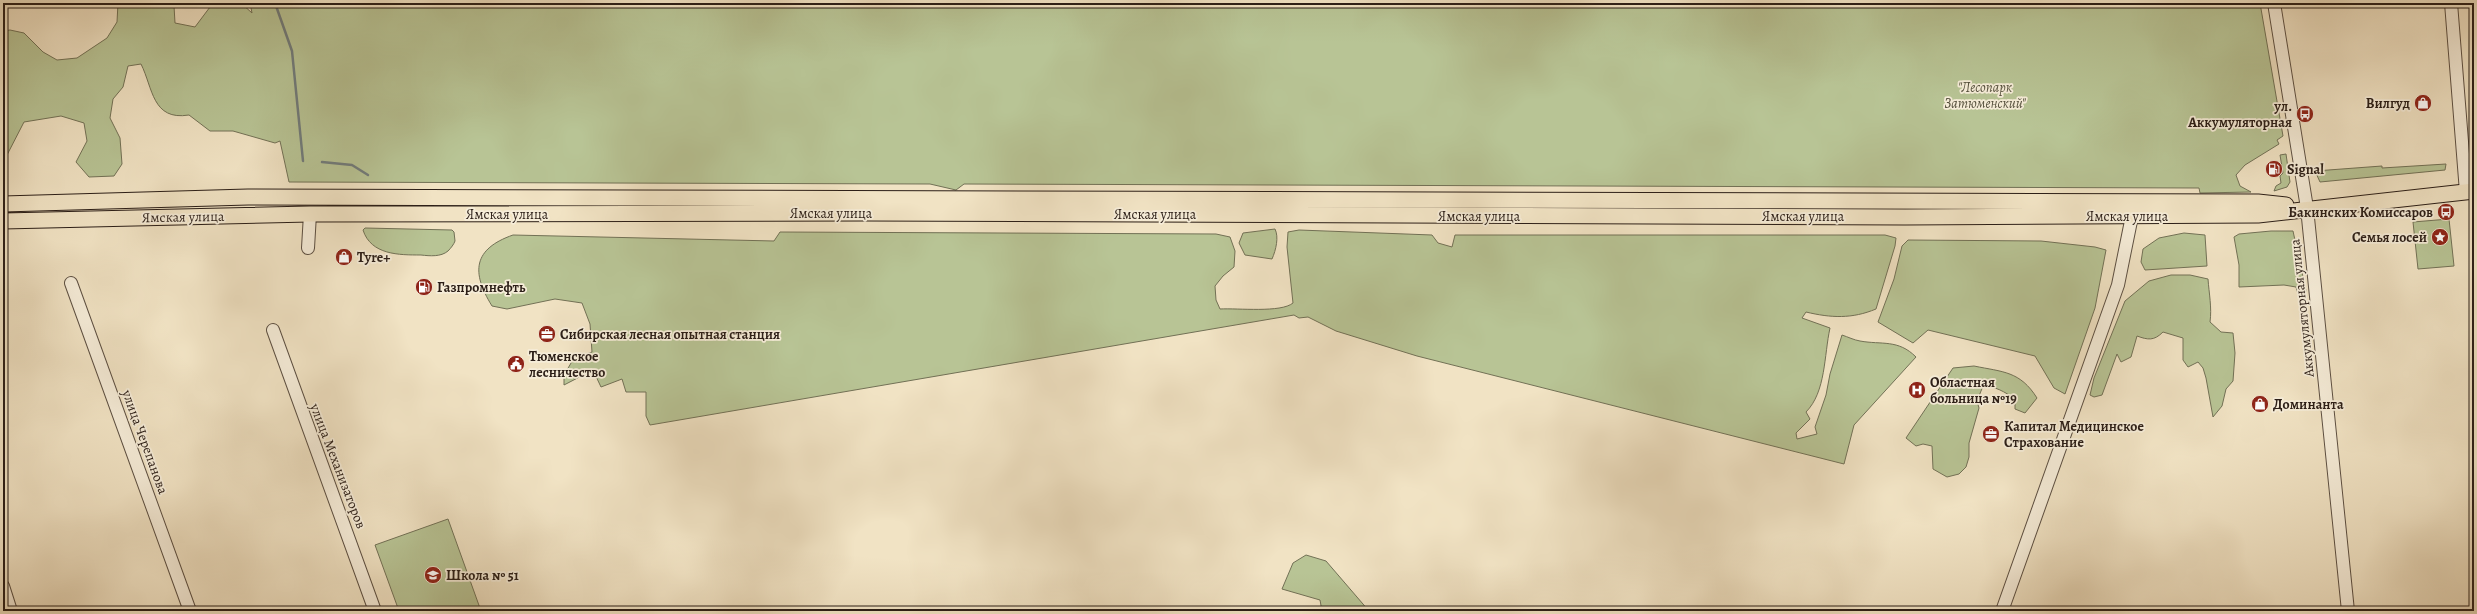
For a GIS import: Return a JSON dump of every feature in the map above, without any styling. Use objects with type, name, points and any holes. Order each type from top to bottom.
[{"type":"main road","name":"Ямская улица","points":[[3,221],[310,214],[874,213],[2258,215],[2307,208],[2470,192]]},
{"type":"main road","name":"Ямская улица","points":[[3,204],[248,197],[1617,199],[2258,202],[2307,208]]},
{"type":"main road","points":[[1617,199],[1617,215]]},
{"type":"street","name":"Аккумуляторная улица","points":[[2274,3],[2307,208],[2348,611]]},
{"type":"street","points":[[2451,3],[2470,192]]},
{"type":"street","points":[[308,248],[310,214]]},
{"type":"street","points":[[2002,611],[2118,286],[2132,216]]},
{"type":"street","name":"улица Черепанова","points":[[71,283],[190,611]]},
{"type":"street","name":"улица Механизаторов","points":[[273,330],[375,611]]},
{"type":"street","points":[[3,586],[11,611]]},
{"type":"green space","name":"\"Лесопарк Затюменский\"","points":[[118,3],[180,3],[174,6],[175,23],[195,27],[213,3],[241,3],[252,13],[250,3],[2260,3],[2283,136],[2277,140],[2279,144],[2245,165],[2236,175],[2240,186],[2251,192],[2200,193],[2199,188],[964,184],[956,190],[930,184],[289,182],[280,141],[275,143],[233,131],[210,131],[189,115],[177,116],[168,113],[161,108],[156,101],[141,64],[128,66],[123,87],[113,99],[110,118],[120,138],[122,164],[114,176],[89,177],[76,162],[87,141],[84,123],[61,116],[24,122],[7,155],[3,157],[3,31],[10,30],[24,33],[43,52],[57,60],[77,58],[107,38],[117,22]]},
{"type":"green space","points":[[2286,154],[2290,182],[2287,187],[2274,191],[2276,186],[2281,183],[2280,176],[2283,173],[2280,155]]},
{"type":"green space","points":[[2446,164],[2445,170],[2320,182],[2315,171],[2382,166],[2382,168]]},
{"type":"green space","points":[[2449,219],[2454,266],[2418,269],[2413,222]]},
{"type":"green space","points":[[365,228],[452,230],[454,232],[455,241],[448,251],[435,256],[395,254],[379,249],[372,244],[363,230]]},
{"type":"green space","points":[[1275,229],[1277,236],[1275,252],[1272,259],[1245,255],[1239,243],[1243,233]]},
{"type":"green space","points":[[1299,230],[1432,235],[1438,243],[1452,247],[1455,235],[1885,235],[1896,238],[1895,246],[1876,309],[1850,316],[1833,316],[1806,312],[1802,318],[1830,328],[1821,384],[1813,404],[1806,412],[1810,419],[1796,433],[1797,439],[1817,434],[1815,427],[1826,395],[1830,374],[1842,335],[1860,341],[1903,347],[1916,357],[1854,425],[1844,464],[1417,356],[1336,331],[1308,317],[1299,318],[1294,315],[650,425],[646,416],[646,392],[626,392],[622,379],[601,387],[593,370],[564,385],[564,375],[574,358],[592,352],[590,324],[582,303],[555,299],[507,309],[492,306],[485,294],[479,272],[483,255],[490,247],[513,235],[774,241],[780,232],[1216,234],[1230,237],[1235,251],[1234,267],[1223,276],[1215,286],[1216,300],[1220,309],[1269,309],[1287,306],[1293,303],[1287,247],[1288,232]]},
{"type":"green space","points":[[2271,231],[2293,231],[2306,291],[2304,294],[2298,294],[2296,287],[2284,285],[2239,287],[2239,265],[2234,237],[2239,234]]},
{"type":"green space","points":[[2184,233],[2205,235],[2207,266],[2145,270],[2141,262],[2143,249],[2159,238]]},
{"type":"green space","points":[[1908,240],[2041,241],[2095,247],[2106,250],[2095,308],[2065,394],[2054,388],[2035,356],[1928,330],[1913,343],[1878,322],[1894,279],[1902,246]]},
{"type":"green space","points":[[2171,275],[2190,275],[2208,279],[2211,306],[2210,322],[2221,332],[2233,333],[2235,353],[2233,381],[2226,389],[2222,406],[2213,417],[2203,368],[2198,362],[2188,367],[2183,360],[2183,338],[2163,332],[2157,337],[2151,339],[2137,336],[2131,357],[2121,362],[2117,354],[2102,395],[2094,397],[2090,395],[2094,378],[2125,301],[2149,281]]},
{"type":"green space","points":[[1974,366],[2010,374],[2024,382],[2037,398],[2025,413],[2015,409],[2015,399],[2011,396],[1996,388],[1983,386],[1977,401],[1979,408],[1969,443],[1969,457],[1966,467],[1959,474],[1947,477],[1933,469],[1932,446],[1923,444],[1916,446],[1906,438],[1953,368]]},
{"type":"green space","name":"Школа № 51","points":[[448,519],[481,611],[399,611],[375,545]]},
{"type":"green space","points":[[1306,555],[1326,561],[1369,611],[1322,611],[1320,600],[1282,589],[1293,563]]},
{"type":"waterway","points":[[275,3],[292,51],[303,161]]},
{"type":"waterway","points":[[322,162],[352,165],[368,175]]},
{"type":"place","name":"Вилгуд","points":[[2423,103]]},
{"type":"place","name":"ул. Аккумуляторная","points":[[2305,114]]},
{"type":"place","name":"Signal","points":[[2274,169]]},
{"type":"place","name":"Бакинских Комиссаров","points":[[2446,212]]},
{"type":"place","name":"Семья лосей","points":[[2440,237]]},
{"type":"place","name":"Tyre+","points":[[344,257]]},
{"type":"place","name":"Газпромнефть","points":[[424,287]]},
{"type":"place","name":"Сибирская лесная опытная станция","points":[[547,334]]},
{"type":"place","name":"Тюменское лесничество","points":[[516,364]]},
{"type":"place","name":"Областная больница №19","points":[[1917,390]]},
{"type":"place","name":"Доминанта","points":[[2260,404]]},
{"type":"place","name":"Капитал Медицинское Страхование","points":[[1991,434]]},
{"type":"place","name":"Школа № 51","points":[[433,575]]}]
